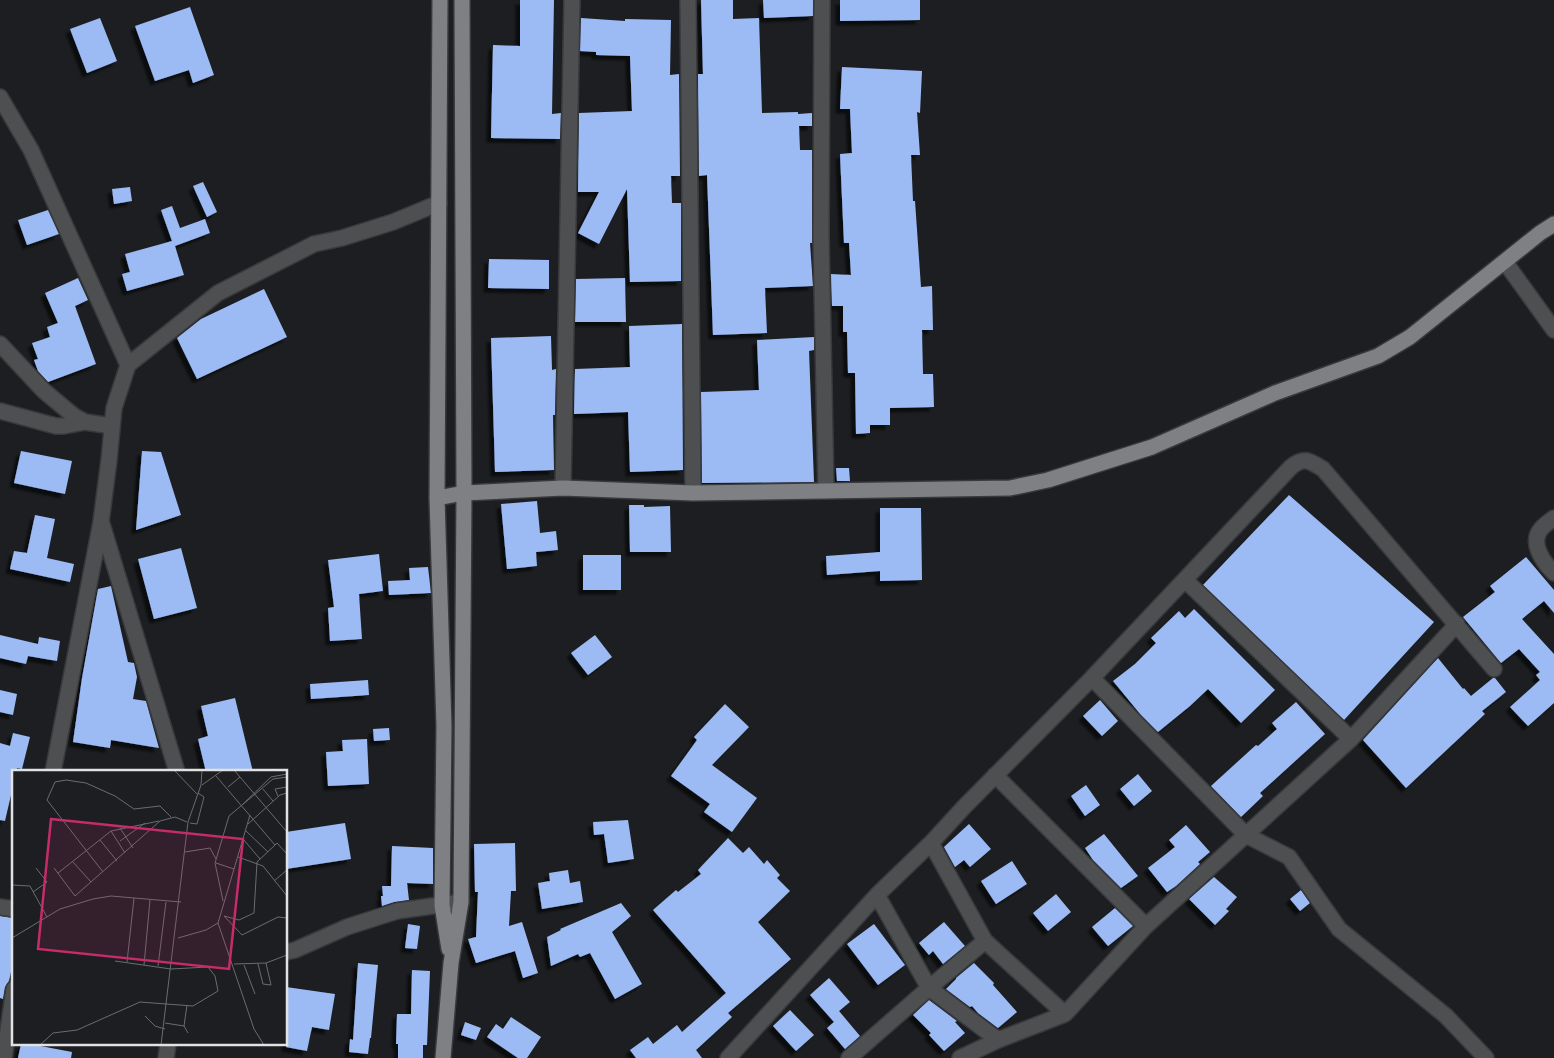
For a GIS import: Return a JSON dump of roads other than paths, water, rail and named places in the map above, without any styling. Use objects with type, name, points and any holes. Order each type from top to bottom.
[{"type":"main road","points":[[440,0],[437,498],[444,726],[442,905],[451,963]]},
{"type":"main road","points":[[443,1058],[451,963],[461,902],[464,493],[462,0]]},
{"type":"main road","points":[[439,203],[463,199]]},
{"type":"main road","points":[[437,498],[464,493],[563,488],[693,493],[1010,488],[1048,480],[1152,447],[1275,393],[1378,356],[1410,337],[1540,233],[1554,224]]},
{"type":"main road","points":[[444,726],[462,724]]},
{"type":"street","points":[[563,488],[572,0]]},
{"type":"street","points":[[688,0],[693,493]]},
{"type":"street","points":[[822,0],[821,236],[826,490]]},
{"type":"street","points":[[0,97],[31,150],[128,366]]},
{"type":"street","points":[[53,770],[101,522],[114,408],[128,366],[218,293],[314,244],[342,238],[393,222],[439,203]]},
{"type":"street","points":[[1505,262],[1554,330]]},
{"type":"street","points":[[0,344],[44,391],[74,416],[85,422]]},
{"type":"street","points":[[0,411],[56,426],[85,422],[112,426]]},
{"type":"street","points":[[728,1058],[877,894],[931,843],[995,775],[1092,678],[1298,462],[1308,460],[1323,468],[1494,669]]},
{"type":"street","points":[[1554,518],[1540,529],[1536,544],[1539,553],[1554,573]]},
{"type":"street","points":[[101,522],[176,770]]},
{"type":"street","points":[[1185,580],[1351,739]]},
{"type":"street","points":[[960,1058],[998,1040],[1065,1014],[1146,926],[1351,739],[1456,624]]},
{"type":"street","points":[[1092,678],[1246,835],[1289,857],[1339,929],[1446,1016],[1486,1058]]},
{"type":"street","points":[[995,775],[1146,926]]},
{"type":"street","points":[[931,843],[985,941],[1065,1014]]},
{"type":"street","points":[[877,894],[928,988],[998,1040]]},
{"type":"street","points":[[288,952],[347,927],[397,911],[461,902]]},
{"type":"street","points":[[849,1058],[928,988],[985,941]]},
{"type":"street","points":[[4,1058],[12,1004]]}]
